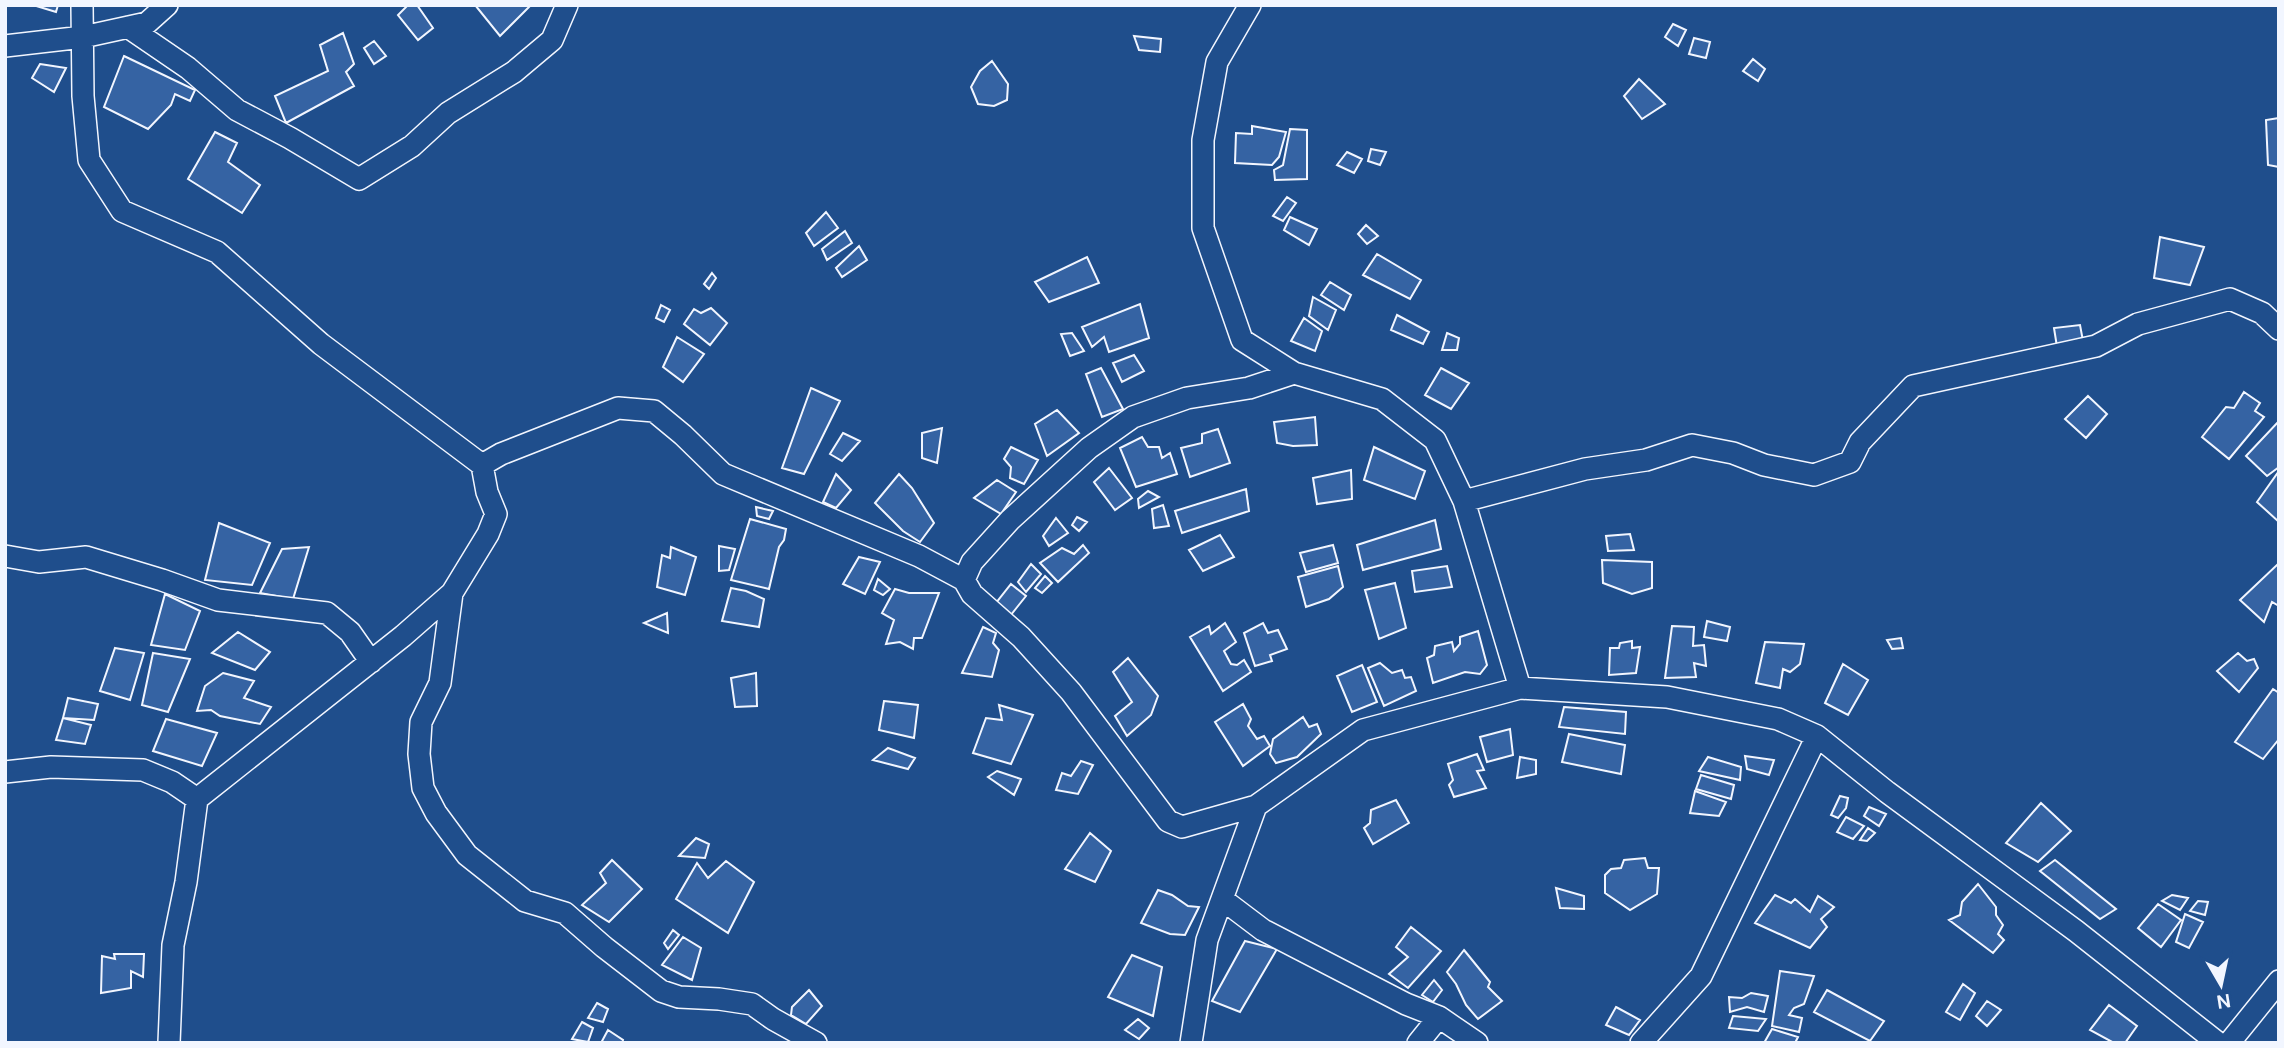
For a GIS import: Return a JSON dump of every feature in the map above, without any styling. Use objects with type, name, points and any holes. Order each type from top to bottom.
[{"type":"street","points":[[82,5],[83,96],[89,159],[122,211],[217,252],[321,344],[482,465],[487,492],[496,514],[488,534],[452,593],[371,662],[197,799],[186,882],[173,946],[169,1043]]},
{"type":"street","points":[[5,46],[83,37],[147,23],[167,5]]},
{"type":"street","points":[[128,27],[188,68],[237,110],[359,179],[412,146],[448,113],[513,72],[552,40],[567,5]]},
{"type":"street","points":[[1250,5],[1217,62],[1203,141],[1203,228],[1242,340],[1294,373],[1382,399],[1435,440],[1464,501],[1520,688]]},
{"type":"street","points":[[1464,501],[1585,469],[1646,460],[1692,445],[1733,453],[1764,465],[1814,475],[1850,462],[1860,442],[1913,386],[2096,346],[2138,324],[2230,299],[2262,313],[2279,329]]},
{"type":"street","points":[[964,580],[972,562],[1010,520],[1089,448],[1133,417],[1187,398],[1249,388],[1294,373]]},
{"type":"street","points":[[482,465],[501,454],[618,408],[654,411],[723,474],[919,556],[964,580],[972,594],[1021,637],[1071,692],[1168,821],[1182,827],[1256,806],[1363,730],[1520,688],[1667,696],[1778,719],[1817,736],[1887,792],[2076,931],[2218,1043]]},
{"type":"street","points":[[5,556],[39,562],[86,557],[218,600],[327,613],[350,632],[371,662]]},
{"type":"street","points":[[452,593],[440,682],[421,722],[419,754],[423,788],[436,813],[467,855],[525,901],[565,913],[604,947],[662,990],[679,997],[752,1004],[816,1043]]},
{"type":"street","points":[[1641,1043],[1701,976],[1817,736]]},
{"type":"street","points":[[8,774],[51,767],[143,771],[172,782],[197,799]]},
{"type":"street","points":[[1191,1043],[1207,940],[1256,806]]},
{"type":"street","points":[[1222,900],[1263,930],[1406,1004],[1439,1017],[1477,1043]]},
{"type":"street","points":[[2229,1043],[2279,981]]},
{"type":"street","points":[[1418,1043],[1439,1017]]},
{"type":"building","points":[[33,5],[58,5],[56,12]]},
{"type":"building","points":[[408,5],[417,5],[433,28],[418,40],[398,15]]},
{"type":"building","points":[[475,5],[531,5],[500,36]]},
{"type":"building","points":[[1673,24],[1686,30],[1678,46],[1665,37]]},
{"type":"building","points":[[343,33],[354,64],[346,72],[354,86],[286,123],[275,96],[328,71],[320,45]]},
{"type":"building","points":[[1134,36],[1161,39],[1160,52],[1139,50]]},
{"type":"building","points":[[1694,38],[1710,42],[1706,58],[1689,54]]},
{"type":"building","points":[[374,41],[386,56],[374,64],[364,48]]},
{"type":"building","points":[[124,56],[195,90],[190,101],[175,94],[171,105],[148,129],[104,107]]},
{"type":"building","points":[[1753,59],[1765,69],[1758,81],[1743,71]]},
{"type":"building","points":[[992,61],[1008,84],[1007,100],[994,106],[978,104],[971,87],[980,71]]},
{"type":"building","points":[[40,64],[66,68],[54,92],[32,78]]},
{"type":"building","points":[[1639,79],[1665,104],[1642,119],[1624,96]]},
{"type":"building","points":[[2279,118],[2279,167],[2268,165],[2266,120]]},
{"type":"building","points":[[1252,126],[1286,132],[1279,157],[1272,165],[1235,163],[1236,133],[1252,134]]},
{"type":"building","points":[[1290,129],[1307,130],[1307,179],[1275,180],[1274,170],[1283,165]]},
{"type":"building","points":[[215,132],[237,143],[228,162],[260,185],[242,213],[188,179]]},
{"type":"building","points":[[1371,149],[1386,152],[1380,165],[1368,161]]},
{"type":"building","points":[[1347,152],[1362,159],[1354,173],[1337,165]]},
{"type":"building","points":[[1287,197],[1296,203],[1283,221],[1273,216]]},
{"type":"building","points":[[826,212],[838,228],[814,246],[806,233]]},
{"type":"building","points":[[1290,217],[1317,229],[1309,245],[1284,230]]},
{"type":"building","points":[[1366,225],[1378,236],[1367,244],[1358,234]]},
{"type":"building","points":[[845,231],[852,243],[827,260],[822,249]]},
{"type":"building","points":[[2160,237],[2204,247],[2190,285],[2154,278]]},
{"type":"building","points":[[859,246],[867,260],[842,277],[836,268]]},
{"type":"building","points":[[1377,254],[1421,280],[1410,299],[1363,275]]},
{"type":"building","points":[[1087,257],[1099,283],[1049,302],[1035,282]]},
{"type":"building","points":[[712,273],[716,278],[709,289],[704,284]]},
{"type":"building","points":[[1330,282],[1351,295],[1344,310],[1321,295]]},
{"type":"building","points":[[1313,297],[1336,310],[1328,330],[1309,316]]},
{"type":"building","points":[[1140,304],[1149,338],[1109,352],[1104,337],[1092,347],[1082,327]]},
{"type":"building","points":[[661,305],[670,310],[664,322],[656,318]]},
{"type":"building","points":[[711,308],[727,323],[710,345],[684,324],[694,309],[701,313]]},
{"type":"building","points":[[1397,315],[1429,332],[1423,344],[1391,330]]},
{"type":"building","points":[[1304,318],[1322,331],[1315,351],[1291,341]]},
{"type":"building","points":[[2080,325],[2083,341],[2057,347],[2054,328]]},
{"type":"building","points":[[1072,333],[1084,351],[1070,356],[1061,334]]},
{"type":"building","points":[[1447,333],[1459,338],[1457,350],[1442,350]]},
{"type":"building","points":[[677,337],[704,354],[683,382],[663,367]]},
{"type":"building","points":[[1134,355],[1144,371],[1122,382],[1113,363]]},
{"type":"building","points":[[1101,368],[1123,409],[1102,417],[1086,374]]},
{"type":"building","points":[[1441,368],[1469,383],[1451,409],[1425,395]]},
{"type":"building","points":[[811,388],[840,401],[804,474],[782,468]]},
{"type":"building","points":[[2244,392],[2260,403],[2255,411],[2264,417],[2229,459],[2202,437],[2226,407],[2234,408]]},
{"type":"building","points":[[2088,396],[2107,414],[2086,438],[2065,419]]},
{"type":"building","points":[[1057,410],[1079,433],[1047,456],[1035,424]]},
{"type":"building","points":[[1315,417],[1317,445],[1293,446],[1277,443],[1274,422]]},
{"type":"building","points":[[2279,421],[2279,467],[2267,476],[2246,456]]},
{"type":"building","points":[[942,428],[937,463],[922,458],[922,433]]},
{"type":"building","points":[[1218,429],[1230,463],[1190,477],[1181,448],[1202,443],[1202,434]]},
{"type":"building","points":[[843,433],[860,441],[842,461],[830,454]]},
{"type":"building","points":[[1142,437],[1148,447],[1159,447],[1162,458],[1170,453],[1177,474],[1136,487],[1120,448]]},
{"type":"building","points":[[1011,447],[1038,460],[1024,484],[1010,478],[1011,467],[1004,459]]},
{"type":"building","points":[[1374,447],[1425,471],[1415,499],[1364,480]]},
{"type":"building","points":[[1109,468],[1132,498],[1115,510],[1094,482]]},
{"type":"building","points":[[1351,470],[1352,499],[1317,504],[1313,478]]},
{"type":"building","points":[[2279,471],[2279,522],[2257,502]]},
{"type":"building","points":[[836,474],[851,490],[836,508],[823,502]]},
{"type":"building","points":[[899,474],[912,488],[934,523],[920,542],[903,531],[875,503]]},
{"type":"building","points":[[997,480],[1016,492],[1001,514],[974,498]]},
{"type":"building","points":[[1246,489],[1249,511],[1182,533],[1175,511]]},
{"type":"building","points":[[1148,491],[1159,497],[1139,508],[1138,499]]},
{"type":"building","points":[[1163,505],[1169,526],[1154,528],[1152,509]]},
{"type":"building","points":[[756,507],[773,511],[769,519],[757,516]]},
{"type":"building","points":[[1077,517],[1087,522],[1079,531],[1072,525]]},
{"type":"building","points":[[1056,518],[1068,533],[1049,546],[1043,536]]},
{"type":"building","points":[[750,519],[786,529],[769,589],[731,580]]},
{"type":"building","points":[[1435,520],[1441,549],[1363,570],[1357,545]]},
{"type":"building","points":[[219,523],[270,543],[252,585],[205,580]]},
{"type":"building","points":[[1630,534],[1634,550],[1608,551],[1606,536]]},
{"type":"building","points":[[1220,535],[1234,557],[1203,571],[1189,550]]},
{"type":"building","points":[[1083,545],[1089,553],[1058,582],[1040,563],[1062,548],[1074,554]]},
{"type":"building","points":[[1333,545],[1338,563],[1306,572],[1300,553]]},
{"type":"building","points":[[719,546],[735,549],[729,570],[719,571]]},
{"type":"building","points":[[309,547],[293,599],[260,593],[282,549]]},
{"type":"building","points":[[671,547],[696,557],[685,595],[657,587],[662,555],[670,558]]},
{"type":"building","points":[[859,557],[880,562],[865,594],[843,584]]},
{"type":"building","points":[[1602,560],[1652,562],[1652,588],[1632,594],[1603,583]]},
{"type":"building","points":[[2279,563],[2279,606],[2272,602],[2264,622],[2240,600]]},
{"type":"building","points":[[1031,564],[1041,574],[1026,592],[1018,582]]},
{"type":"building","points":[[1338,566],[1343,587],[1329,599],[1306,607],[1298,577]]},
{"type":"building","points":[[1447,566],[1452,587],[1415,592],[1412,571]]},
{"type":"building","points":[[1045,576],[1052,583],[1042,593],[1035,588]]},
{"type":"building","points":[[878,579],[890,589],[883,595],[874,590]]},
{"type":"building","points":[[1395,583],[1406,628],[1379,639],[1365,590]]},
{"type":"building","points":[[1011,584],[1026,596],[1010,616],[996,603]]},
{"type":"building","points":[[731,588],[764,599],[759,627],[722,621]]},
{"type":"building","points":[[895,589],[909,593],[939,593],[922,638],[914,638],[913,649],[900,642],[886,644],[894,620],[882,613]]},
{"type":"building","points":[[165,594],[200,611],[185,650],[151,645]]},
{"type":"building","points":[[667,613],[668,633],[644,623]]},
{"type":"building","points":[[1707,621],[1730,627],[1727,641],[1704,637]]},
{"type":"building","points":[[1225,623],[1236,642],[1224,651],[1231,664],[1237,665],[1244,660],[1251,672],[1223,691],[1190,637],[1209,626],[1211,634]]},
{"type":"building","points":[[1263,623],[1268,633],[1278,630],[1287,649],[1270,655],[1272,661],[1255,666],[1244,633]]},
{"type":"building","points":[[1672,626],[1694,627],[1693,646],[1704,645],[1706,666],[1694,663],[1696,677],[1665,678]]},
{"type":"building","points":[[983,627],[996,633],[993,643],[999,650],[992,677],[962,673]]},
{"type":"building","points":[[1478,631],[1487,665],[1480,674],[1465,672],[1433,683],[1427,658],[1434,655],[1435,646],[1452,642],[1454,651],[1460,644],[1460,637]]},
{"type":"building","points":[[238,632],[270,652],[255,670],[212,653]]},
{"type":"building","points":[[1901,638],[1903,648],[1892,649],[1887,640]]},
{"type":"building","points":[[1632,641],[1632,648],[1640,647],[1636,673],[1609,675],[1610,648],[1619,648],[1620,643]]},
{"type":"building","points":[[1765,642],[1804,644],[1800,664],[1790,672],[1783,669],[1780,688],[1756,683]]},
{"type":"building","points":[[115,648],[144,653],[130,700],[100,691]]},
{"type":"building","points":[[153,653],[190,659],[168,712],[142,705]]},
{"type":"building","points":[[2238,653],[2247,661],[2254,659],[2258,668],[2239,692],[2217,671]]},
{"type":"building","points":[[1128,658],[1158,696],[1151,715],[1127,736],[1115,716],[1132,702],[1113,672]]},
{"type":"building","points":[[1380,663],[1392,673],[1402,670],[1405,678],[1411,677],[1416,691],[1384,706],[1368,668]]},
{"type":"building","points":[[1843,664],[1868,680],[1848,715],[1825,703]]},
{"type":"building","points":[[1362,665],[1377,702],[1352,712],[1337,676]]},
{"type":"building","points":[[223,673],[254,681],[244,698],[271,707],[260,724],[220,716],[211,710],[197,711],[205,686]]},
{"type":"building","points":[[756,673],[757,706],[735,707],[731,678]]},
{"type":"building","points":[[2273,689],[2279,693],[2279,739],[2263,759],[2235,742]]},
{"type":"building","points":[[68,698],[98,704],[94,720],[63,718]]},
{"type":"building","points":[[884,701],[918,705],[914,738],[879,730]]},
{"type":"building","points":[[1243,704],[1251,719],[1248,726],[1257,739],[1264,736],[1270,746],[1243,766],[1215,722]]},
{"type":"building","points":[[999,705],[1033,715],[1011,764],[973,753],[986,718],[1002,720]]},
{"type":"building","points":[[1564,707],[1626,712],[1625,734],[1559,727]]},
{"type":"building","points":[[1303,717],[1309,727],[1317,724],[1321,734],[1297,757],[1276,763],[1270,754],[1273,739]]},
{"type":"building","points":[[63,718],[91,725],[85,744],[56,740]]},
{"type":"building","points":[[166,719],[217,733],[202,766],[153,751]]},
{"type":"building","points":[[1510,729],[1513,755],[1487,762],[1480,737]]},
{"type":"building","points":[[1569,734],[1625,745],[1621,774],[1562,762]]},
{"type":"building","points":[[888,748],[915,758],[908,769],[873,760]]},
{"type":"building","points":[[1477,754],[1484,770],[1477,771],[1486,788],[1454,797],[1449,785],[1453,780],[1448,764]]},
{"type":"building","points":[[1745,756],[1774,760],[1769,775],[1747,769]]},
{"type":"building","points":[[1520,757],[1536,760],[1536,774],[1517,778]]},
{"type":"building","points":[[1708,757],[1741,767],[1740,780],[1699,771]]},
{"type":"building","points":[[1081,761],[1093,765],[1078,794],[1056,790],[1062,773],[1071,776]]},
{"type":"building","points":[[997,771],[1021,779],[1014,795],[988,777]]},
{"type":"building","points":[[1701,775],[1734,785],[1731,799],[1696,789]]},
{"type":"building","points":[[1695,791],[1726,802],[1719,816],[1690,813]]},
{"type":"building","points":[[1840,796],[1848,798],[1846,808],[1838,818],[1831,815]]},
{"type":"building","points":[[1396,800],[1409,823],[1373,844],[1364,828],[1370,823],[1371,810]]},
{"type":"building","points":[[2041,803],[2071,831],[2038,862],[2006,843]]},
{"type":"building","points":[[1869,807],[1886,814],[1879,826],[1864,816]]},
{"type":"building","points":[[1846,817],[1864,826],[1853,839],[1837,832]]},
{"type":"building","points":[[1868,828],[1875,833],[1867,841],[1860,840]]},
{"type":"building","points":[[1090,833],[1111,851],[1095,882],[1065,869]]},
{"type":"building","points":[[696,838],[709,844],[705,858],[679,856]]},
{"type":"building","points":[[1645,858],[1648,868],[1659,868],[1657,894],[1630,910],[1605,893],[1605,875],[1611,869],[1621,868],[1624,860]]},
{"type":"building","points":[[612,860],[642,889],[609,922],[582,905],[606,883],[600,873]]},
{"type":"building","points":[[2055,860],[2116,909],[2100,919],[2040,871]]},
{"type":"building","points":[[726,861],[754,882],[728,933],[676,899],[697,863],[708,878]]},
{"type":"building","points":[[1978,884],[1996,907],[1996,915],[2003,925],[1998,934],[2004,940],[1993,953],[1949,920],[1960,915],[1962,902]]},
{"type":"building","points":[[1556,888],[1584,896],[1584,909],[1560,908]]},
{"type":"building","points":[[1158,890],[1172,895],[1188,906],[1199,907],[1185,935],[1170,934],[1141,923]]},
{"type":"building","points":[[1775,895],[1791,903],[1795,899],[1810,912],[1818,896],[1834,907],[1821,919],[1827,927],[1810,948],[1755,923]]},
{"type":"building","points":[[2172,895],[2188,898],[2180,910],[2162,901]]},
{"type":"building","points":[[2198,901],[2208,902],[2205,915],[2190,911]]},
{"type":"building","points":[[2158,904],[2181,920],[2161,947],[2138,928]]},
{"type":"building","points":[[2185,914],[2203,922],[2189,948],[2176,942]]},
{"type":"building","points":[[1411,927],[1441,951],[1408,988],[1389,974],[1408,957],[1396,947]]},
{"type":"building","points":[[673,930],[679,935],[668,949],[664,943]]},
{"type":"building","points":[[683,937],[701,948],[692,980],[662,965]]},
{"type":"building","points":[[1245,941],[1277,949],[1240,1012],[1212,1001]]},
{"type":"building","points":[[1464,950],[1490,982],[1488,987],[1502,1001],[1478,1019],[1466,1005],[1447,972]]},
{"type":"building","points":[[114,954],[144,954],[143,977],[131,971],[131,988],[101,993],[102,956],[115,959]]},
{"type":"building","points":[[1132,955],[1162,967],[1153,1016],[1108,997]]},
{"type":"building","points":[[1780,971],[1814,976],[1804,1004],[1794,1008],[1789,1015],[1802,1018],[1799,1032],[1772,1026]]},
{"type":"building","points":[[1434,980],[1442,990],[1433,1002],[1422,995]]},
{"type":"building","points":[[1963,984],[1975,993],[1960,1020],[1946,1012]]},
{"type":"building","points":[[809,990],[822,1006],[806,1024],[791,1015],[792,1007]]},
{"type":"building","points":[[1827,990],[1884,1021],[1870,1041],[1814,1012]]},
{"type":"building","points":[[1751,993],[1768,996],[1764,1012],[1747,1007],[1730,1012],[1729,997],[1742,998]]},
{"type":"building","points":[[1987,1001],[2001,1010],[1987,1026],[1976,1016]]},
{"type":"building","points":[[597,1003],[608,1009],[603,1022],[588,1018]]},
{"type":"building","points":[[2109,1005],[2137,1026],[2125,1043],[2114,1043],[2090,1030]]},
{"type":"building","points":[[1616,1007],[1640,1020],[1629,1035],[1606,1025]]},
{"type":"building","points":[[1733,1016],[1766,1019],[1758,1031],[1729,1028]]},
{"type":"building","points":[[1138,1019],[1149,1028],[1139,1039],[1125,1030]]},
{"type":"building","points":[[582,1022],[593,1028],[588,1042],[572,1039]]},
{"type":"building","points":[[1772,1029],[1798,1037],[1795,1043],[1764,1043]]},
{"type":"building","points":[[608,1030],[623,1040],[622,1043],[601,1043]]}]
